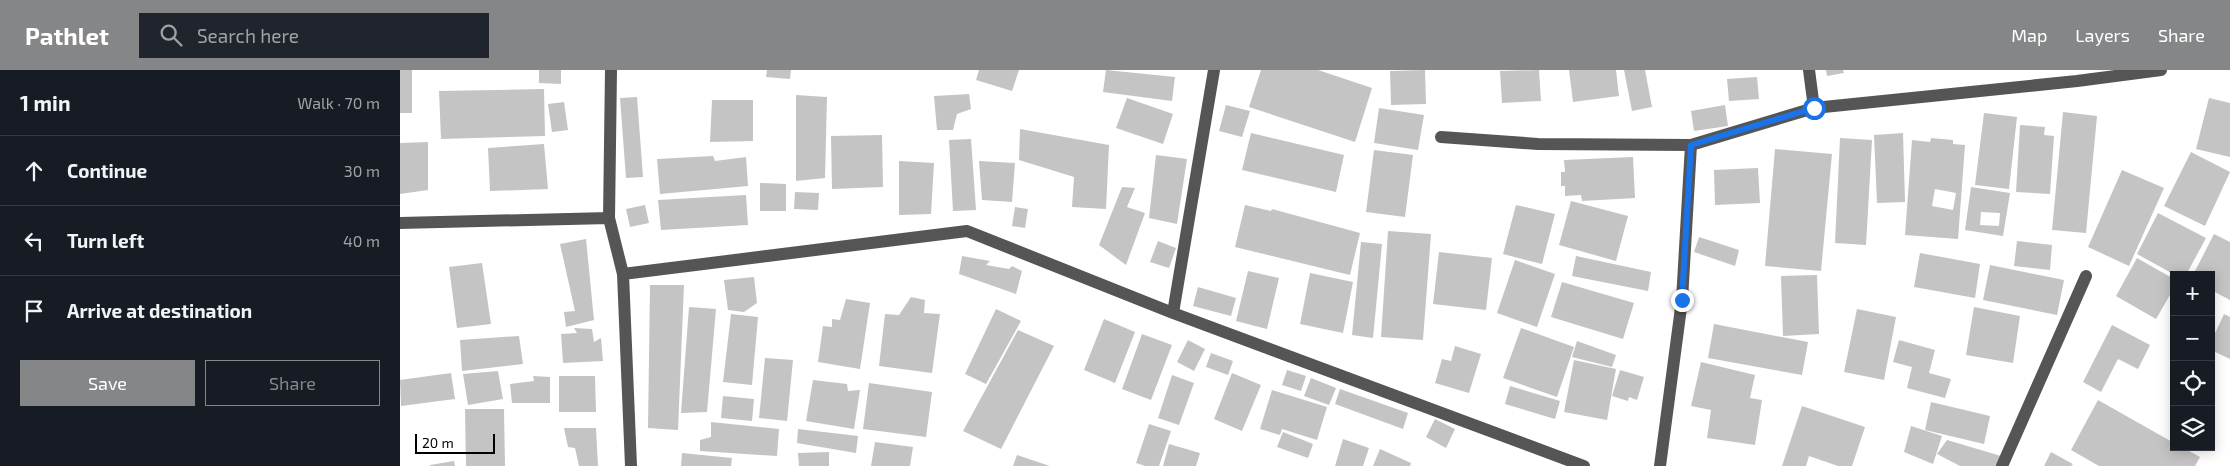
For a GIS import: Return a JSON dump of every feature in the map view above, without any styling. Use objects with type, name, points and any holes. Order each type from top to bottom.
[{"type":"street","points":[[611,70],[609,218],[623,274],[631,466]]},
{"type":"street","points":[[1173,313],[1214,70]]},
{"type":"street","points":[[1809,70],[1814,108]]},
{"type":"street","points":[[1441,137],[1538,144],[1691,145],[1814,108],[2077,81],[2161,70]]},
{"type":"street","points":[[1660,466],[1682,300],[1691,145]]},
{"type":"street","points":[[400,223],[609,218]]},
{"type":"street","points":[[623,274],[967,230],[1173,313],[1584,466]]},
{"type":"street","points":[[2002,466],[2086,276]]},
{"type":"building","points":[[400,70],[412,70],[412,113],[400,113]]},
{"type":"building","points":[[539,70],[561,70],[561,84],[539,83]]},
{"type":"building","points":[[767,70],[791,70],[790,79],[766,77]]},
{"type":"building","points":[[979,70],[1019,70],[1012,91],[976,80]]},
{"type":"building","points":[[1106,70],[1175,77],[1172,101],[1103,92]]},
{"type":"building","points":[[1261,70],[1318,70],[1372,88],[1355,142],[1249,107]]},
{"type":"building","points":[[1425,70],[1426,104],[1391,105],[1390,71]]},
{"type":"building","points":[[1539,70],[1541,101],[1502,103],[1500,71]]},
{"type":"building","points":[[1569,70],[1616,70],[1619,96],[1573,102]]},
{"type":"building","points":[[1624,70],[1645,70],[1652,107],[1632,111]]},
{"type":"building","points":[[1826,70],[1843,70],[1844,73],[1827,76]]},
{"type":"building","points":[[1757,77],[1759,99],[1729,101],[1727,79]]},
{"type":"building","points":[[544,89],[545,136],[441,139],[439,91]]},
{"type":"building","points":[[969,94],[971,109],[957,114],[953,130],[937,130],[934,96]]},
{"type":"building","points":[[796,95],[827,97],[825,178],[796,181]]},
{"type":"building","points":[[637,97],[643,177],[626,178],[620,98]]},
{"type":"building","points":[[1127,98],[1173,114],[1163,144],[1116,128]]},
{"type":"building","points":[[2209,98],[2230,103],[2230,157],[2196,149]]},
{"type":"building","points":[[712,100],[753,100],[753,141],[710,142]]},
{"type":"building","points":[[564,102],[568,130],[552,132],[548,104]]},
{"type":"building","points":[[1226,105],[1250,111],[1242,137],[1219,131]]},
{"type":"building","points":[[1725,105],[1728,126],[1694,131],[1691,111]]},
{"type":"building","points":[[1379,108],[1424,115],[1418,150],[1374,143]]},
{"type":"building","points":[[2063,112],[2097,116],[2086,233],[2052,230]]},
{"type":"building","points":[[1984,113],[2017,117],[2009,189],[1975,185]]},
{"type":"building","points":[[2020,125],[2045,127],[2044,135],[2054,136],[2050,194],[2016,192]]},
{"type":"building","points":[[1020,129],[1109,145],[1106,209],[1072,207],[1074,177],[1019,160]]},
{"type":"building","points":[[1251,133],[1344,155],[1336,192],[1242,170]]},
{"type":"building","points":[[1903,133],[1905,202],[1877,203],[1874,135]]},
{"type":"building","points":[[882,135],[883,187],[832,189],[831,136]]},
{"type":"building","points":[[1840,138],[1872,140],[1866,245],[1835,243]]},
{"type":"building","points":[[1931,138],[1953,140],[1953,144],[1965,145],[1958,239],[1905,235],[1912,140],[1930,142]],"holes":[[[1935,189],[1956,193],[1953,210],[1932,206]]]},
{"type":"building","points":[[971,139],[976,210],[953,211],[949,140]]},
{"type":"building","points":[[428,142],[428,190],[400,194],[400,143]]},
{"type":"building","points":[[544,144],[548,189],[490,191],[488,148]]},
{"type":"building","points":[[1775,149],[1832,154],[1821,271],[1765,266]]},
{"type":"building","points":[[1374,150],[1413,155],[1405,217],[1366,212]]},
{"type":"building","points":[[2191,152],[2230,172],[2205,226],[2164,206]]},
{"type":"building","points":[[1156,155],[1187,159],[1177,224],[1149,218]]},
{"type":"building","points":[[713,156],[715,161],[746,157],[748,186],[660,194],[657,159]]},
{"type":"building","points":[[1633,157],[1635,198],[1582,201],[1581,195],[1565,196],[1565,186],[1561,186],[1561,172],[1565,172],[1564,160]]},
{"type":"building","points":[[899,161],[934,163],[931,214],[899,215]]},
{"type":"building","points":[[979,161],[1015,163],[1012,202],[982,200]]},
{"type":"building","points":[[1758,168],[1760,203],[1715,205],[1714,170]]},
{"type":"building","points":[[2122,170],[2164,188],[2129,266],[2088,247]]},
{"type":"building","points":[[760,183],[786,184],[786,211],[760,211]]},
{"type":"building","points":[[1122,187],[1135,188],[1127,207],[1145,213],[1126,265],[1099,245]]},
{"type":"building","points":[[1971,187],[2010,193],[2003,236],[1965,230]],"holes":[[[1981,212],[2000,213],[1999,226],[1980,225]]]},
{"type":"building","points":[[795,192],[819,193],[818,210],[794,209]]},
{"type":"building","points":[[746,195],[748,225],[661,230],[658,200]]},
{"type":"building","points":[[1571,201],[1628,216],[1616,261],[1559,245]]},
{"type":"building","points":[[645,205],[649,223],[630,227],[626,209]]},
{"type":"building","points":[[1245,205],[1271,211],[1272,209],[1360,233],[1350,275],[1235,247]]},
{"type":"building","points":[[1516,205],[1555,214],[1542,264],[1503,254]]},
{"type":"building","points":[[1015,207],[1028,209],[1025,228],[1012,226]]},
{"type":"building","points":[[2158,213],[2206,238],[2188,271],[2170,272],[2137,254]]},
{"type":"building","points":[[1388,231],[1431,234],[1423,340],[1381,337]]},
{"type":"building","points":[[2214,234],[2230,242],[2230,300],[2215,292],[2215,271],[2195,271]]},
{"type":"building","points":[[1699,237],[1739,250],[1735,266],[1694,252]]},
{"type":"building","points":[[586,239],[594,320],[566,327],[564,312],[575,311],[560,244]]},
{"type":"building","points":[[1158,241],[1176,248],[1169,268],[1150,262]]},
{"type":"building","points":[[2017,241],[2052,245],[2050,270],[2014,266]]},
{"type":"building","points":[[1361,242],[1382,244],[1373,338],[1352,335]]},
{"type":"building","points":[[1439,252],[1492,258],[1486,310],[1433,304]]},
{"type":"building","points":[[1920,253],[1980,264],[1975,298],[1914,287]]},
{"type":"building","points":[[962,256],[990,261],[986,265],[1009,269],[1012,266],[1022,271],[1016,294],[959,274]]},
{"type":"building","points":[[1576,256],[1651,272],[1648,291],[1572,276]]},
{"type":"building","points":[[2137,258],[2170,277],[2170,295],[2156,319],[2116,296]]},
{"type":"building","points":[[1515,260],[1555,274],[1537,327],[1497,313]]},
{"type":"building","points":[[482,263],[491,324],[457,328],[449,267]]},
{"type":"building","points":[[1990,265],[2064,280],[2057,315],[1983,300]]},
{"type":"building","points":[[1248,271],[1279,278],[1267,329],[1236,321]]},
{"type":"building","points":[[1310,273],[1353,282],[1343,333],[1300,324]]},
{"type":"building","points":[[1817,275],[1819,334],[1783,336],[1781,276]]},
{"type":"building","points":[[754,277],[757,303],[744,312],[728,310],[724,280]]},
{"type":"building","points":[[1562,282],[1634,303],[1623,339],[1551,317]]},
{"type":"building","points":[[650,285],[684,285],[678,430],[648,428]]},
{"type":"building","points":[[1198,287],[1236,298],[1231,316],[1193,306]]},
{"type":"building","points":[[911,297],[925,300],[924,313],[940,314],[932,373],[879,366],[885,314],[899,315]]},
{"type":"building","points":[[846,299],[870,303],[860,369],[818,362],[823,326],[832,327],[832,319],[840,320]]},
{"type":"building","points":[[689,307],[716,309],[707,412],[681,413]]},
{"type":"building","points":[[1974,307],[2020,316],[2013,363],[1966,355]]},
{"type":"building","points":[[996,309],[1021,321],[986,384],[965,374]]},
{"type":"building","points":[[1857,309],[1896,317],[1884,380],[1844,372]]},
{"type":"building","points":[[731,314],[758,317],[752,385],[723,382]]},
{"type":"building","points":[[2224,314],[2230,317],[2230,359],[2215,352],[2215,333]]},
{"type":"building","points":[[1104,319],[1135,332],[1115,383],[1084,370]]},
{"type":"building","points":[[1714,324],[1808,342],[1802,375],[1708,358]]},
{"type":"building","points":[[2112,325],[2150,345],[2138,369],[2118,359],[2101,392],[2083,382]]},
{"type":"building","points":[[574,328],[592,329],[594,342],[601,338],[603,361],[563,363],[561,334],[577,333]]},
{"type":"building","points":[[1521,328],[1574,347],[1557,397],[1503,378]]},
{"type":"building","points":[[1018,330],[1054,346],[1001,449],[963,431]]},
{"type":"building","points":[[1142,334],[1172,345],[1151,400],[1122,389]]},
{"type":"building","points":[[519,336],[523,364],[462,371],[460,340]]},
{"type":"building","points":[[1188,340],[1205,349],[1194,371],[1177,362]]},
{"type":"building","points":[[1899,340],[1935,350],[1929,373],[1951,379],[1945,398],[1907,388],[1912,367],[1893,362]]},
{"type":"building","points":[[1577,341],[1616,355],[1612,367],[1572,357]]},
{"type":"building","points":[[1455,346],[1481,354],[1469,393],[1435,383],[1442,359],[1451,361]]},
{"type":"building","points":[[1211,353],[1233,361],[1228,375],[1206,367]]},
{"type":"building","points":[[765,358],[793,360],[787,421],[759,418]]},
{"type":"building","points":[[1574,360],[1616,369],[1607,420],[1564,412]]},
{"type":"building","points":[[1701,362],[1755,375],[1750,398],[1762,400],[1755,445],[1707,438],[1711,410],[1691,406]]},
{"type":"building","points":[[1287,370],[1306,376],[1301,391],[1282,385]]},
{"type":"building","points":[[1620,370],[1644,377],[1637,400],[1629,397],[1628,401],[1612,396]]},
{"type":"building","points":[[498,371],[503,399],[468,405],[463,374]]},
{"type":"building","points":[[451,373],[455,399],[401,406],[400,380]]},
{"type":"building","points":[[1232,373],[1261,385],[1242,431],[1214,419]]},
{"type":"building","points":[[1172,375],[1194,383],[1179,425],[1158,418]]},
{"type":"building","points":[[533,376],[550,377],[550,403],[512,403],[510,384],[534,381]]},
{"type":"building","points":[[559,376],[595,376],[596,412],[559,412]]},
{"type":"building","points":[[1311,378],[1336,388],[1329,405],[1304,396]]},
{"type":"building","points":[[813,380],[847,384],[848,391],[860,390],[854,429],[806,421]]},
{"type":"building","points":[[869,383],[932,392],[926,437],[863,429]]},
{"type":"building","points":[[1510,386],[1560,401],[1555,419],[1505,404]]},
{"type":"building","points":[[1340,389],[1408,413],[1403,429],[1335,404]]},
{"type":"building","points":[[1272,390],[1327,407],[1317,440],[1282,429],[1280,435],[1260,429]]},
{"type":"building","points":[[723,396],[754,399],[752,421],[721,418]]},
{"type":"building","points":[[2098,400],[2170,441],[2170,451],[2189,451],[2200,457],[2195,466],[2099,466],[2071,450]]},
{"type":"building","points":[[1931,402],[1990,416],[1984,444],[1925,430]]},
{"type":"building","points":[[1802,406],[1865,427],[1852,466],[1838,466],[1809,456],[1806,466],[1782,466]]},
{"type":"building","points":[[465,409],[504,409],[505,466],[466,466]]},
{"type":"building","points":[[1435,419],[1455,429],[1446,448],[1426,437]]},
{"type":"building","points":[[711,422],[779,429],[777,456],[700,451],[700,440],[711,437]]},
{"type":"building","points":[[1149,424],[1171,431],[1159,466],[1145,466],[1136,463]]},
{"type":"building","points":[[1911,426],[1942,436],[1933,464],[1904,452]]},
{"type":"building","points":[[564,428],[596,428],[598,466],[579,466],[575,448],[568,447]]},
{"type":"building","points":[[798,429],[858,436],[856,453],[797,443]]},
{"type":"building","points":[[1283,432],[1313,444],[1308,458],[1277,447]]},
{"type":"building","points":[[1343,439],[1369,448],[1363,466],[1335,466]]},
{"type":"building","points":[[1947,440],[2001,456],[1998,466],[1960,466],[1937,454]]},
{"type":"building","points":[[875,442],[913,447],[910,466],[871,466]]},
{"type":"building","points":[[1169,444],[1200,453],[1196,466],[1163,466]]},
{"type":"building","points":[[1380,449],[1411,463],[1410,466],[1373,466]]},
{"type":"building","points":[[829,452],[829,466],[799,466],[798,453]]},
{"type":"building","points":[[2051,452],[2073,464],[2071,466],[2044,466]]},
{"type":"building","points":[[682,453],[732,458],[731,466],[681,466]]},
{"type":"building","points":[[1017,455],[1050,466],[1013,466]]},
{"type":"building","points":[[454,461],[455,466],[430,466],[430,465]]},
{"type":"route","points":[[1682,300],[1691,145],[1814,108]]}]
